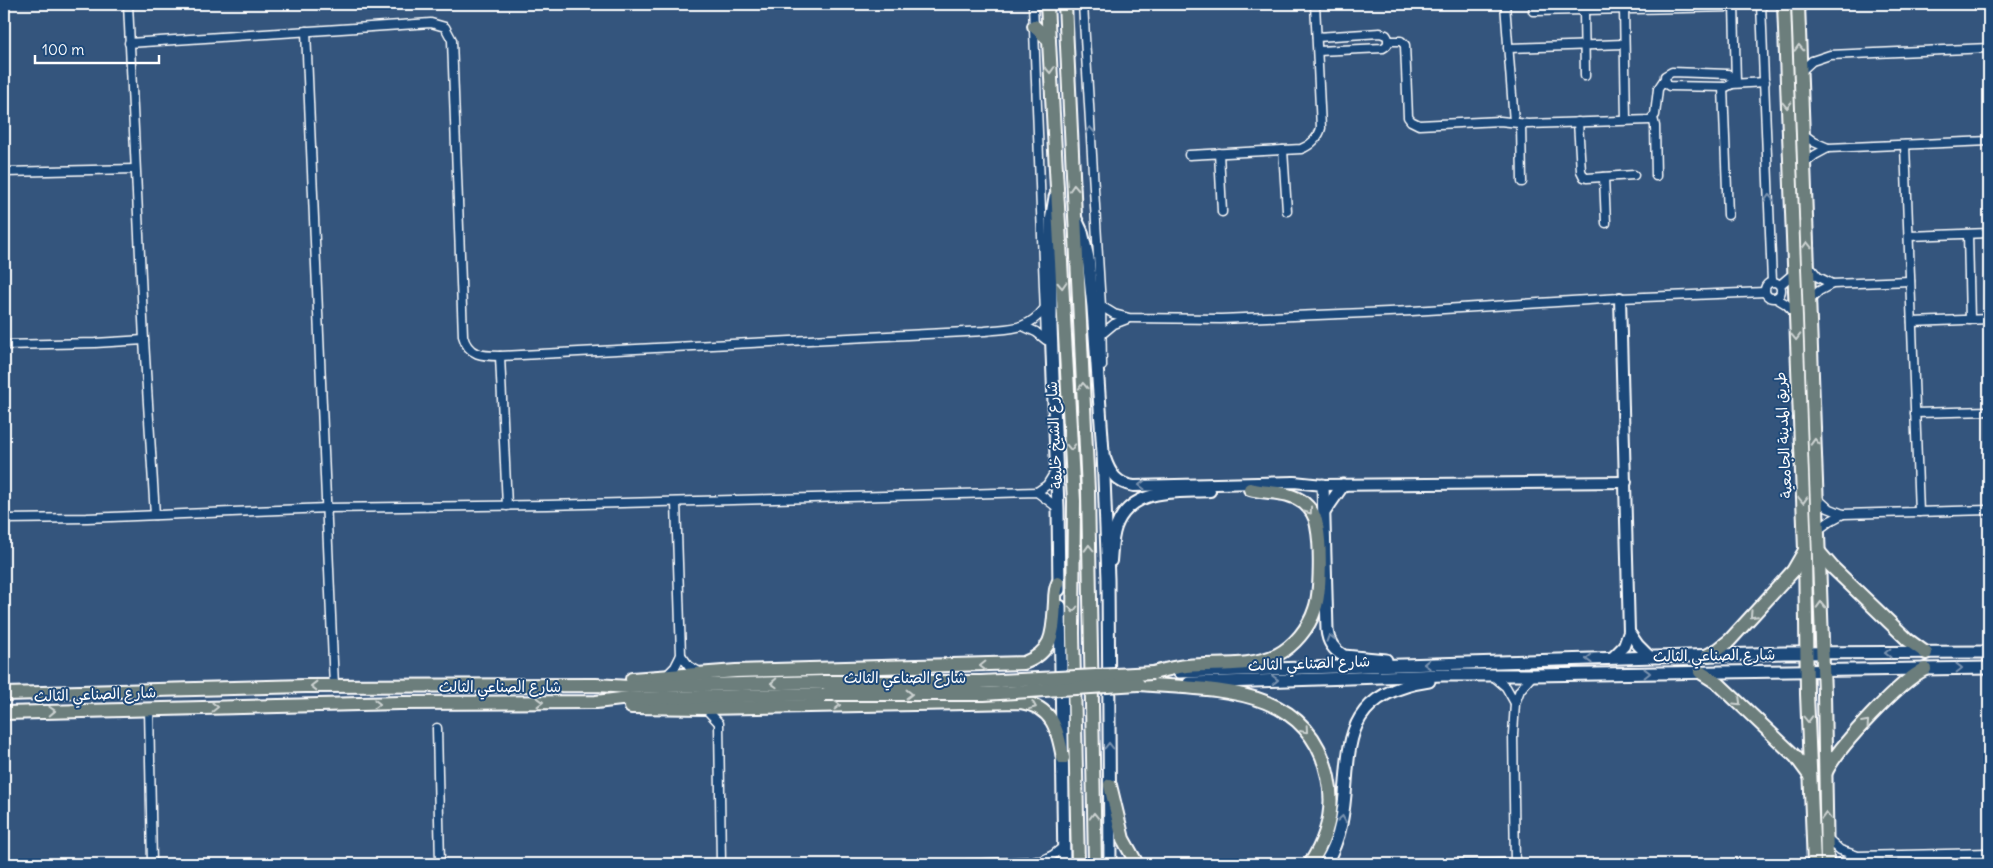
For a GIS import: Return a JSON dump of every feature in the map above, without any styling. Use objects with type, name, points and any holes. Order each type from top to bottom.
[{"type":"main road","name":"شارع الشيخ خليفة","points":[[1047,4],[1074,502],[1073,634],[1078,864]]},
{"type":"main road","name":"شارع الشيخ خليفة","points":[[1065,4],[1088,491],[1095,864]]},
{"type":"main road","name":"طريق المدينة الجامعية","points":[[1784,4],[1805,550],[1806,670],[1814,864]]},
{"type":"main road","name":"طريق المدينة الجامعية","points":[[1798,4],[1822,654],[1829,670],[1823,687],[1827,864]]},
{"type":"main road","points":[[1034,26],[1049,40]]},
{"type":"main road","points":[[1790,167],[1794,176],[1797,195],[1801,198],[1806,198]]},
{"type":"main road","points":[[1057,190],[1051,221],[1064,864]]},
{"type":"main road","points":[[1075,217],[1082,232],[1088,258],[1103,452],[1108,579],[1110,864]]},
{"type":"main road","points":[[1325,511],[1343,484]]},
{"type":"main road","points":[[1318,485],[1325,511],[1327,630],[1330,643],[1338,653],[1344,656],[1385,659],[1402,665]]},
{"type":"main road","points":[[1250,489],[1292,496],[1305,504],[1317,525],[1318,598],[1315,610],[1305,629],[1288,648],[1268,659],[1246,663],[1228,677],[1256,697],[1282,710],[1304,729],[1321,755],[1330,786],[1329,820],[1317,853],[1310,864]]},
{"type":"main road","points":[[1708,655],[1725,645],[1796,567],[1805,550]]},
{"type":"main road","points":[[1818,552],[1908,640],[1926,653]]},
{"type":"main road","points":[[596,685],[617,680],[736,671],[1024,663],[1038,656],[1049,644],[1052,636],[1055,593],[1058,583]]},
{"type":"main road","points":[[1806,638],[1815,641],[1822,639]]},
{"type":"main road","name":"شارع الصناعي الثالث","points":[[4,694],[334,686],[596,685],[630,687],[824,688],[984,694],[1402,665],[1792,653],[1989,652]]},
{"type":"main road","points":[[1792,653],[1796,662],[1792,670]]},
{"type":"main road","points":[[1829,670],[1834,664],[1836,654]]},
{"type":"main road","name":"شارع الصناعي الثالث","points":[[4,713],[390,703],[596,702],[824,688],[1153,673],[1185,666],[1228,677],[1444,674],[1533,675],[1989,668]]},
{"type":"main road","points":[[1826,775],[1835,757],[1887,700],[1907,679],[1925,669]]},
{"type":"main road","points":[[1700,672],[1719,684],[1801,763],[1810,776]]},
{"type":"main road","points":[[1325,864],[1340,831],[1350,742],[1359,721],[1371,705],[1390,691],[1410,684],[1433,681],[1444,674]]},
{"type":"main road","points":[[1807,688],[1815,683],[1823,687]]},
{"type":"main road","points":[[596,702],[625,707],[705,708],[1028,703],[1042,710],[1053,721],[1059,735],[1063,758]]},
{"type":"main road","points":[[1110,785],[1123,839],[1137,864]]},
{"type":"street","points":[[128,4],[144,340],[155,515]]},
{"type":"street","points":[[1033,4],[1044,310],[1048,360],[1053,370]]},
{"type":"street","points":[[1083,4],[1101,306],[1102,367],[1098,388]]},
{"type":"street","points":[[1188,155],[1304,148],[1320,132],[1316,4]]},
{"type":"street","points":[[1506,4],[1508,48],[1522,182]]},
{"type":"street","points":[[1762,4],[1776,284],[1781,292],[1776,298]]},
{"type":"street","points":[[1533,11],[1734,5],[1734,84]]},
{"type":"street","points":[[1621,7],[1626,120]]},
{"type":"street","points":[[1584,10],[1585,76]]},
{"type":"street","points":[[130,43],[431,23],[445,27],[452,40],[463,336],[465,343],[472,352],[478,355],[500,356],[985,331],[1025,327],[1036,332],[1046,340]]},
{"type":"street","points":[[306,31],[334,686]]},
{"type":"street","points":[[1317,37],[1383,34],[1388,40],[1401,41],[1404,45],[1408,117],[1414,124],[1500,121],[1517,123],[1578,122],[1650,120],[1653,118]]},
{"type":"street","points":[[1351,35],[1351,50]]},
{"type":"street","points":[[1318,51],[1383,48],[1388,44],[1388,40]]},
{"type":"street","points":[[1508,48],[1624,44]]},
{"type":"street","points":[[1800,72],[1812,61],[1830,55],[1989,48]]},
{"type":"street","points":[[1656,176],[1655,126],[1653,118],[1656,112],[1658,89],[1668,73],[1724,73],[1732,76],[1734,84]]},
{"type":"street","points":[[1664,80],[1666,84],[1673,87],[1723,87],[1734,84],[1765,82]]},
{"type":"street","points":[[1723,87],[1728,215]]},
{"type":"street","points":[[1578,122],[1582,174],[1587,178],[1634,175]]},
{"type":"street","points":[[1803,134],[1814,142],[1828,148]]},
{"type":"street","points":[[1804,164],[1815,154],[1828,148],[1989,141]]},
{"type":"street","points":[[1905,145],[1919,512]]},
{"type":"street","points":[[1283,150],[1287,211]]},
{"type":"street","points":[[1219,153],[1222,212]]},
{"type":"street","points":[[4,172],[135,169]]},
{"type":"street","points":[[1604,177],[1606,223]]},
{"type":"street","points":[[1908,236],[1989,233]]},
{"type":"street","points":[[1968,234],[1970,320]]},
{"type":"street","points":[[1808,265],[1818,278],[1832,284]]},
{"type":"street","points":[[1765,292],[1767,285],[1776,284],[1794,274]]},
{"type":"street","points":[[1809,302],[1818,290],[1832,284],[1910,281]]},
{"type":"street","points":[[1101,306],[1114,314],[1129,318],[1170,320],[1449,310],[1620,298],[1765,292]]},
{"type":"street","points":[[1765,292],[1769,297],[1776,298],[1795,312]]},
{"type":"street","points":[[1612,658],[1624,646],[1629,632],[1620,298]]},
{"type":"street","points":[[1025,327],[1044,310]]},
{"type":"street","points":[[1102,334],[1114,324],[1129,318]]},
{"type":"street","points":[[1912,322],[1989,319]]},
{"type":"street","points":[[4,345],[144,340]]},
{"type":"street","points":[[500,356],[507,506]]},
{"type":"street","points":[[1915,413],[1989,411]]},
{"type":"street","points":[[1103,452],[1112,474],[1120,481],[1129,485],[1294,482],[1318,485],[1626,482]]},
{"type":"street","points":[[1037,492],[1050,481],[1056,470]]},
{"type":"street","points":[[1108,579],[1116,526],[1121,517],[1135,502],[1156,494],[1304,488],[1318,485]]},
{"type":"street","points":[[4,519],[327,508],[507,506],[1037,492],[1058,508]]},
{"type":"street","points":[[1817,498],[1828,508],[1843,514],[1989,510]]},
{"type":"street","points":[[665,677],[675,668],[680,655],[676,502]]},
{"type":"street","points":[[1818,530],[1843,514]]},
{"type":"street","points":[[1629,632],[1650,657]]},
{"type":"street","points":[[680,655],[689,666],[701,673]]},
{"type":"street","points":[[1492,675],[1506,687],[1515,703]]},
{"type":"street","points":[[1460,864],[1515,864],[1513,734],[1515,703],[1523,684],[1533,675]]},
{"type":"street","points":[[719,723],[734,707]]},
{"type":"street","points":[[149,708],[152,864]]},
{"type":"street","points":[[705,708],[719,723],[721,864]]},
{"type":"street","points":[[437,728],[440,864]]},
{"type":"street","points":[[1826,838],[1840,850],[1858,856],[1989,853]]},
{"type":"street","points":[[967,864],[1045,863],[1063,847]]},
{"type":"street","points":[[1930,854],[1930,864]]},
{"type":"street","points":[[1838,864],[1858,856]]}]
